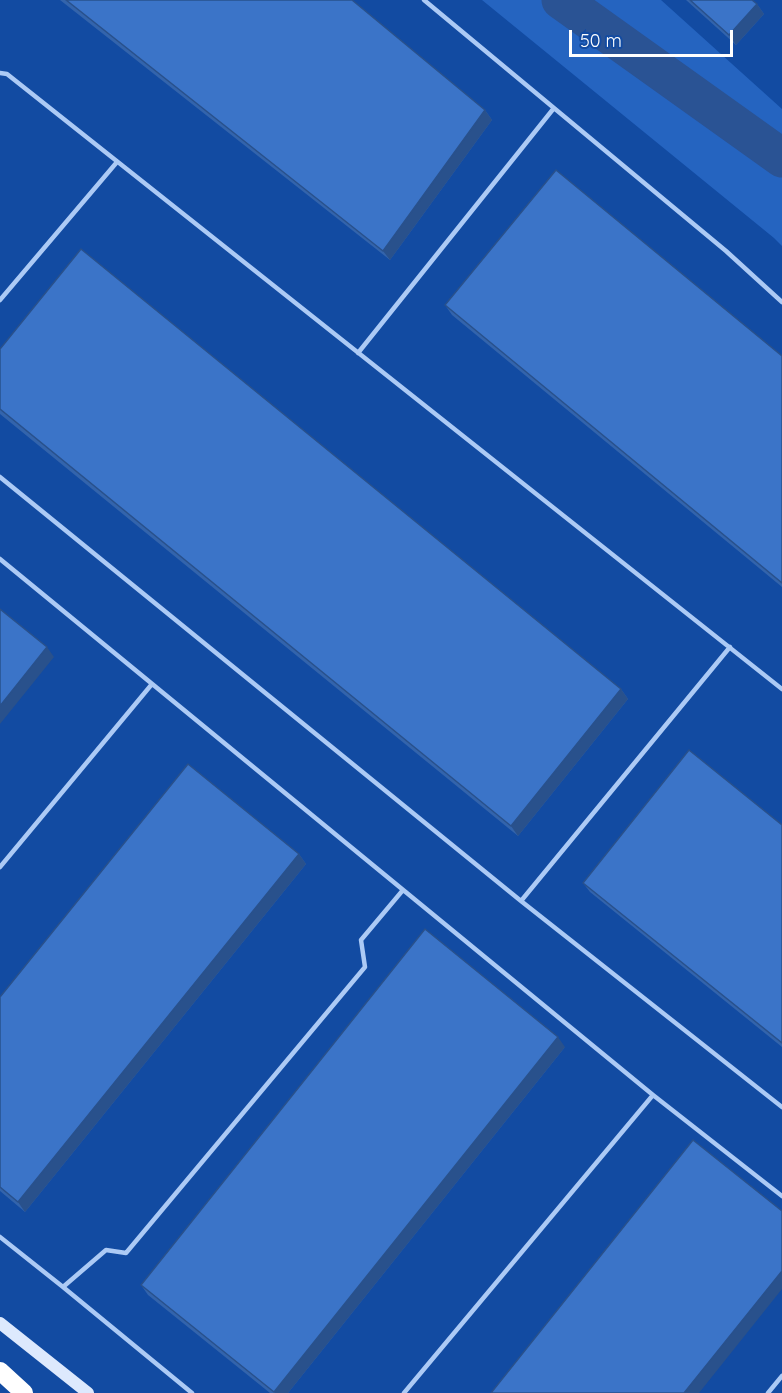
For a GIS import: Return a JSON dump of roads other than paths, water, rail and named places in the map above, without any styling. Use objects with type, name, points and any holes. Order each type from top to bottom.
[{"type":"highway","points":[[0,1371],[24,1393]]},
{"type":"main road","points":[[0,1323],[88,1393]]},
{"type":"lane","points":[[424,0],[726,251],[782,302]]},
{"type":"lane","points":[[0,73],[7,74],[782,689]]},
{"type":"lane","points":[[358,353],[554,108]]},
{"type":"lane","points":[[0,300],[117,162]]},
{"type":"lane","points":[[0,477],[522,901],[782,1107]]},
{"type":"lane","points":[[0,559],[653,1095],[782,1196]]},
{"type":"lane","points":[[522,901],[730,647]]},
{"type":"lane","points":[[0,867],[152,684]]},
{"type":"lane","points":[[63,1287],[106,1250],[126,1253],[365,967],[361,940],[404,890]]},
{"type":"lane","points":[[404,1393],[653,1095]]},
{"type":"lane","points":[[0,1237],[192,1393]]},
{"type":"lane","points":[[768,1393],[782,1376]]},
{"type":"waterway","points":[[561,0],[782,158]]}]
